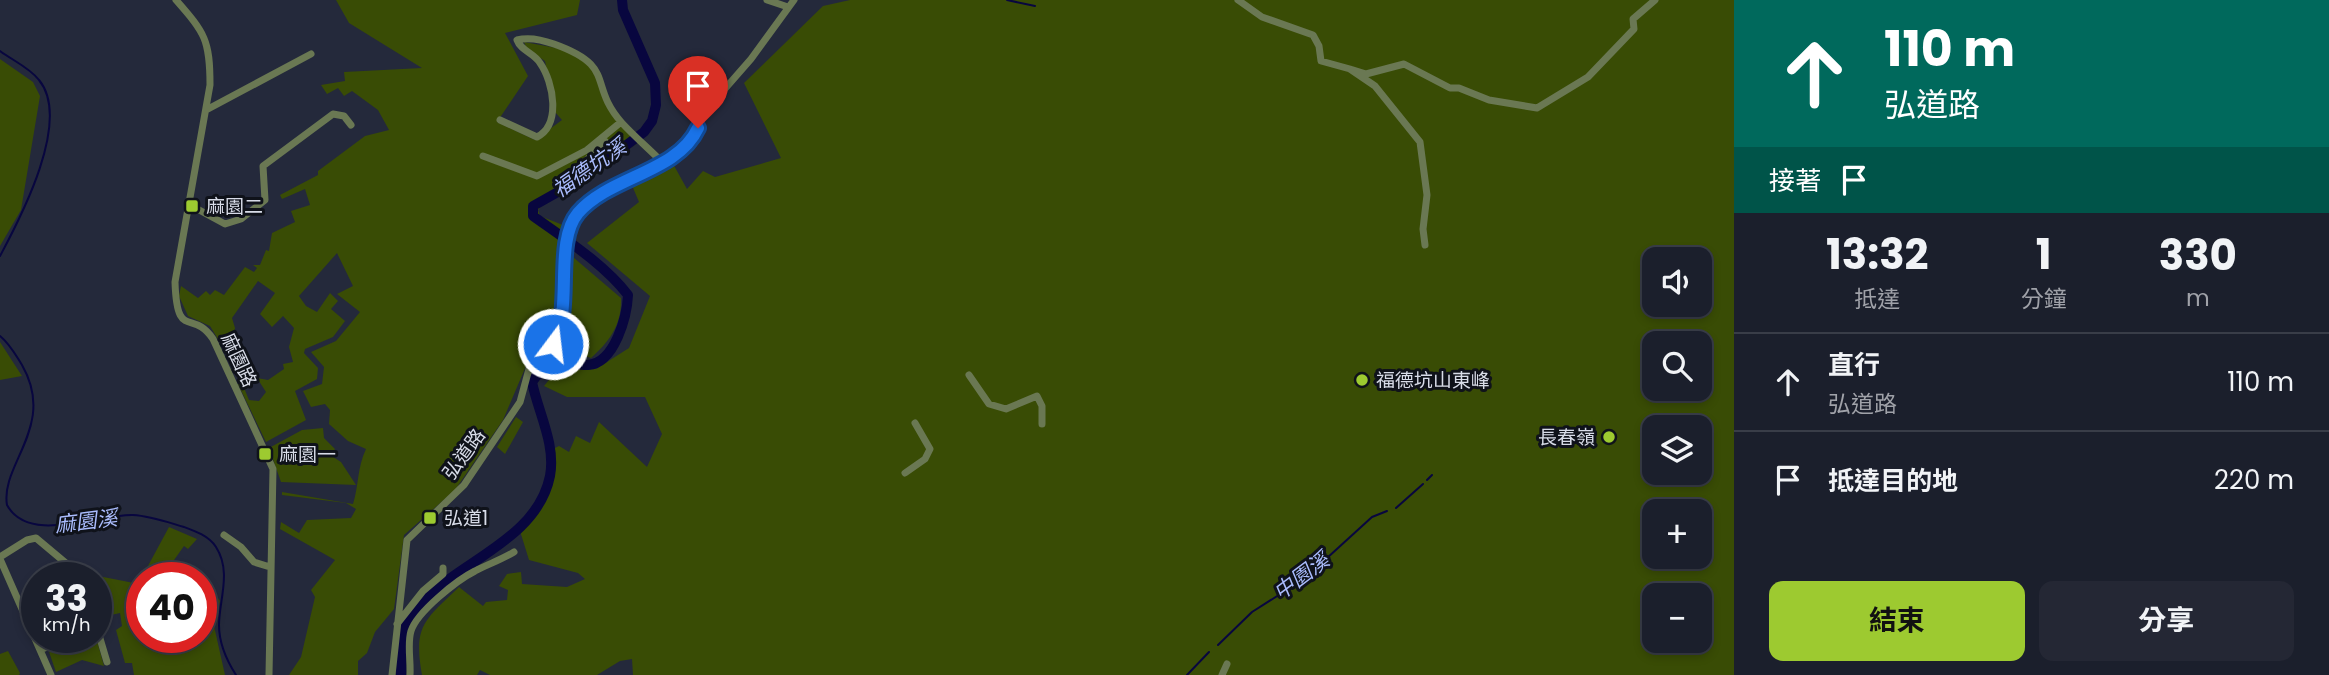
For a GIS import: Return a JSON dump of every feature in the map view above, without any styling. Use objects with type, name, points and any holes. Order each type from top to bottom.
[{"type":"street","name":"麻園路","points":[[176,0],[200,27],[210,61],[208,109],[175,282],[176,309],[184,321],[208,330],[214,339],[270,458],[274,479],[269,675]]},
{"type":"street","points":[[767,0],[788,7]]},
{"type":"street","points":[[500,120],[537,138],[549,129],[552,121],[545,71],[539,60],[520,47],[517,40],[526,38],[547,42],[582,55],[598,72],[607,100],[621,122],[661,161],[675,157],[687,148],[702,115],[751,59],[794,0]]},
{"type":"street","points":[[1238,0],[1262,17],[1313,35],[1319,46],[1321,61],[1366,74],[1404,64],[1450,88],[1459,88],[1489,100],[1537,108],[1588,78],[1634,29],[1633,19],[1655,0]]},
{"type":"street","points":[[208,109],[311,54]]},
{"type":"street","points":[[1350,69],[1376,86],[1420,142],[1427,195],[1423,229],[1425,245]]},
{"type":"street","points":[[190,205],[225,224],[240,219],[265,200],[263,166],[333,114],[344,116],[351,125]]},
{"type":"street","points":[[483,156],[537,176],[587,149],[621,122]]},
{"type":"street","points":[[583,169],[585,162],[610,131]]},
{"type":"street","name":"弘道路","points":[[391,675],[407,540],[464,485],[520,402],[529,369],[553,344],[561,328],[566,251],[575,216],[588,203],[661,161]]},
{"type":"street","points":[[969,375],[989,404],[1006,409],[1037,396],[1042,406],[1042,424]]},
{"type":"street","points":[[905,473],[925,459],[930,449],[915,423]]},
{"type":"street","points":[[224,535],[241,547],[254,562],[271,567]]},
{"type":"street","points":[[21,606],[0,558],[27,540],[36,538],[65,562]]},
{"type":"street","points":[[410,675],[410,636],[412,627],[424,612],[475,571],[494,565],[514,552]]},
{"type":"street","points":[[397,624],[423,591],[443,574],[443,568]]},
{"type":"street","points":[[41,653],[51,675]]},
{"type":"street","points":[[104,653],[107,662]]},
{"type":"street","points":[[1222,675],[1227,664]]},
{"type":"green space","points":[[336,0],[580,0],[577,15],[505,33],[528,76],[497,122],[535,140],[562,120],[555,112],[545,61],[527,49],[524,42],[562,49],[592,66],[604,100],[639,142],[606,166],[609,169],[605,168],[571,193],[547,199],[538,210],[540,216],[568,227],[560,246],[621,298],[617,324],[609,338],[591,358],[563,349],[551,338],[526,366],[503,420],[455,490],[404,535],[394,609],[375,632],[367,653],[358,661],[358,675],[289,675],[301,657],[315,597],[311,590],[335,560],[280,529],[281,522],[299,533],[307,520],[351,518],[356,509],[346,503],[282,495],[282,492],[353,504],[366,449],[348,441],[329,424],[330,410],[325,404],[311,407],[303,391],[322,384],[324,367],[311,352],[336,341],[360,312],[337,294],[353,286],[337,253],[299,296],[306,306],[317,312],[330,293],[338,301],[331,309],[345,321],[333,337],[305,349],[304,353],[318,368],[317,379],[295,391],[306,420],[266,442],[238,384],[242,383],[249,400],[259,401],[266,392],[257,378],[268,380],[284,369],[283,364],[293,362],[289,347],[294,328],[283,316],[272,327],[260,314],[275,293],[258,281],[232,318],[235,328],[230,352],[224,349],[210,326],[188,316],[179,296],[181,286],[198,298],[206,291],[210,295],[215,290],[224,295],[245,267],[254,272],[257,268],[253,265],[260,265],[266,250],[269,251],[272,233],[295,222],[291,211],[310,205],[305,189],[282,199],[280,195],[318,175],[318,171],[365,136],[389,130],[378,110],[352,91],[344,96],[338,88],[327,94],[321,85],[345,81],[344,72],[422,68],[349,23]]},
{"type":"green space","points":[[850,0],[1734,0],[1734,675],[633,675],[632,659],[620,661],[597,675],[490,675],[480,670],[477,675],[422,675],[419,645],[424,625],[459,587],[483,606],[486,602],[507,600],[508,590],[499,586],[507,574],[521,572],[522,584],[567,587],[585,579],[578,573],[529,560],[520,531],[547,494],[552,474],[553,449],[559,446],[569,452],[576,436],[590,443],[599,422],[647,467],[662,434],[645,397],[567,397],[544,386],[557,370],[596,369],[629,348],[650,296],[587,243],[639,202],[631,183],[672,162],[687,189],[703,171],[715,177],[781,158],[744,83],[823,6]]},
{"type":"green space","points":[[0,59],[33,82],[40,96],[21,210],[0,246]]},
{"type":"green space","points":[[0,342],[22,376],[0,380]]},
{"type":"green space","points":[[516,417],[523,422],[505,454],[497,447]]},
{"type":"green space","points":[[323,428],[324,438],[335,449],[330,455],[341,462],[356,485],[281,482],[269,448],[302,430]]},
{"type":"green space","points":[[169,527],[197,539],[188,549],[184,546],[173,562],[150,562]]},
{"type":"green space","points":[[112,579],[126,581],[126,653],[217,653],[217,639],[225,675],[134,675],[132,663],[125,663],[116,630],[122,626],[120,613],[112,615]]},
{"type":"green space","points":[[8,651],[19,675],[0,675],[0,654]]},
{"type":"green space","points":[[49,653],[100,653],[104,666],[82,660],[56,672]]},
{"type":"waterway","name":"福德坑溪","points":[[401,675],[402,632],[418,606],[437,588],[505,540],[525,522],[541,501],[550,476],[551,452],[532,382],[550,362],[559,360],[588,365],[597,362],[612,348],[622,326],[628,295],[596,262],[533,216],[533,206],[581,179],[644,132],[652,121],[656,105],[655,83],[623,10],[622,0]]},
{"type":"waterway","points":[[1007,0],[1035,6]]},
{"type":"waterway","name":"麻園溪","points":[[0,51],[39,80],[48,97],[50,119],[40,168],[20,218],[0,256]]},
{"type":"waterway","name":"麻園溪","points":[[0,336],[22,365],[31,387],[33,407],[31,425],[11,474],[7,505],[17,517],[31,523],[65,525],[133,515],[165,521],[206,537],[216,547],[223,566],[224,586],[219,632],[224,652],[236,675]]},
{"type":"waterway","name":"中園溪","points":[[1427,480],[1432,475]]},
{"type":"waterway","name":"中園溪","points":[[1396,508],[1423,484]]},
{"type":"waterway","name":"中園溪","points":[[1218,645],[1252,612],[1304,579],[1372,517],[1387,511]]},
{"type":"waterway","name":"中園溪","points":[[1187,675],[1209,652]]},
{"type":"place","name":"麻園二","points":[[192,206]]},
{"type":"place","name":"福德坑山東峰","points":[[1362,380]]},
{"type":"place","name":"長春嶺","points":[[1609,437]]},
{"type":"place","name":"麻園一","points":[[265,454]]},
{"type":"place","name":"弘道1","points":[[430,518]]},
{"type":"route","points":[[553,344],[561,328],[566,251],[575,216],[588,203],[603,194],[661,161],[675,157],[687,148],[698,128]]}]
